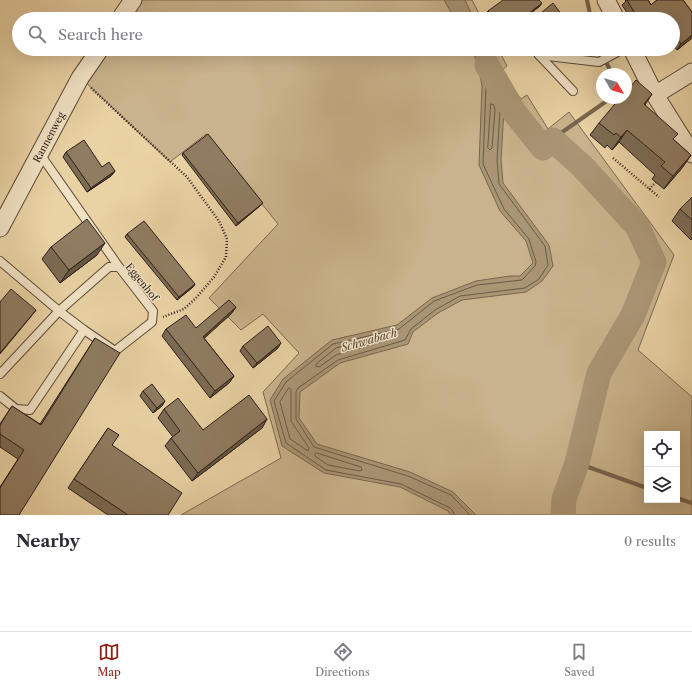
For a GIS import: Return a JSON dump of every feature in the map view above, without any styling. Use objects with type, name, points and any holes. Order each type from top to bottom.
[{"type":"street","points":[[125,12],[133,0]]},
{"type":"street","points":[[606,0],[612,12]]},
{"type":"street","name":"Rannenweg","points":[[0,228],[80,78],[95,56]]},
{"type":"street","points":[[636,56],[656,94],[692,154]]},
{"type":"street","points":[[656,94],[692,72]]},
{"type":"lane","points":[[541,56],[573,91]]},
{"type":"lane","points":[[561,56],[598,62],[610,56]]},
{"type":"lane","points":[[40,154],[119,267]]},
{"type":"lane","points":[[0,261],[59,311],[115,351],[152,322]]},
{"type":"lane","name":"Eggenhof","points":[[0,374],[59,311],[109,267],[119,267],[153,311],[152,322]]},
{"type":"lane","points":[[0,396],[16,409],[30,410],[84,330]]},
{"type":"path","points":[[80,78],[187,177],[219,221],[227,239],[226,257],[214,278],[196,298],[184,309],[152,322]]},
{"type":"path","points":[[613,158],[659,197]]},
{"type":"path","points":[[649,189],[656,182]]},
{"type":"shaded area","points":[[135,0],[472,0],[478,12],[127,12]]},
{"type":"shaded area","points":[[96,56],[502,56],[507,66],[501,71],[521,99],[527,95],[548,129],[569,112],[674,255],[638,350],[692,397],[692,515],[181,515],[281,458],[263,392],[299,353],[263,314],[241,330],[209,298],[278,224],[206,134],[170,162],[81,78]]},
{"type":"water","points":[[444,0],[465,0],[471,12],[451,12]]},
{"type":"water","points":[[474,56],[491,56],[499,81],[504,109],[501,160],[503,183],[549,245],[553,266],[542,281],[526,292],[462,300],[438,313],[413,332],[408,344],[340,363],[300,392],[299,418],[317,444],[410,472],[453,492],[476,515],[451,515],[448,511],[400,487],[324,473],[282,446],[270,400],[283,379],[332,340],[397,325],[432,298],[476,281],[520,276],[533,263],[526,241],[500,211],[479,165],[482,86],[478,63]]},
{"type":"building","points":[[503,0],[539,0],[542,3],[531,12],[488,11]]},
{"type":"building","points":[[627,0],[648,0],[651,5],[657,0],[683,0],[692,12],[692,35],[681,44],[680,43],[680,12],[634,12]]},
{"type":"building","points":[[553,3],[560,12],[542,12]]},
{"type":"building","points":[[636,80],[652,94],[644,104],[678,134],[673,139],[691,155],[673,176],[661,166],[665,162],[627,130],[621,137],[616,133],[614,135],[599,123],[615,104],[632,104],[632,85]]},
{"type":"building","points":[[208,134],[263,203],[238,223],[183,153]]},
{"type":"building","points":[[84,140],[102,167],[109,162],[115,171],[91,188],[66,152]]},
{"type":"building","points":[[692,197],[692,220],[680,209]]},
{"type":"building","points":[[87,219],[105,243],[69,270],[51,247]]},
{"type":"building","points":[[144,221],[195,284],[179,297],[127,234]]},
{"type":"building","points":[[11,289],[36,310],[0,353],[0,302]]},
{"type":"building","points":[[229,300],[236,307],[203,337],[234,376],[215,391],[166,329],[186,315],[196,328]]},
{"type":"building","points":[[268,326],[281,343],[257,363],[243,346]]},
{"type":"building","points":[[95,338],[120,353],[19,515],[0,515],[0,488],[24,450],[0,434],[0,425],[12,406],[41,425]]},
{"type":"building","points":[[152,384],[165,401],[157,408],[143,391]]},
{"type":"building","points":[[249,395],[267,419],[198,473],[171,438],[180,431],[164,409],[178,398],[203,430]]},
{"type":"building","points":[[108,428],[119,435],[112,445],[182,493],[168,515],[128,515],[74,479]]},
{"type":"waterway","points":[[587,0],[590,12]]},
{"type":"waterway","points":[[607,64],[609,68]]},
{"type":"waterway","name":"Schwabach","points":[[487,65],[514,112],[543,148],[553,140],[583,167],[637,226],[654,262],[633,315],[599,373],[577,463],[564,499],[563,515]]},
{"type":"waterway","points":[[553,140],[602,104]]},
{"type":"waterway","points":[[577,463],[644,487]]},
{"type":"waterway","points":[[680,499],[692,503]]}]
